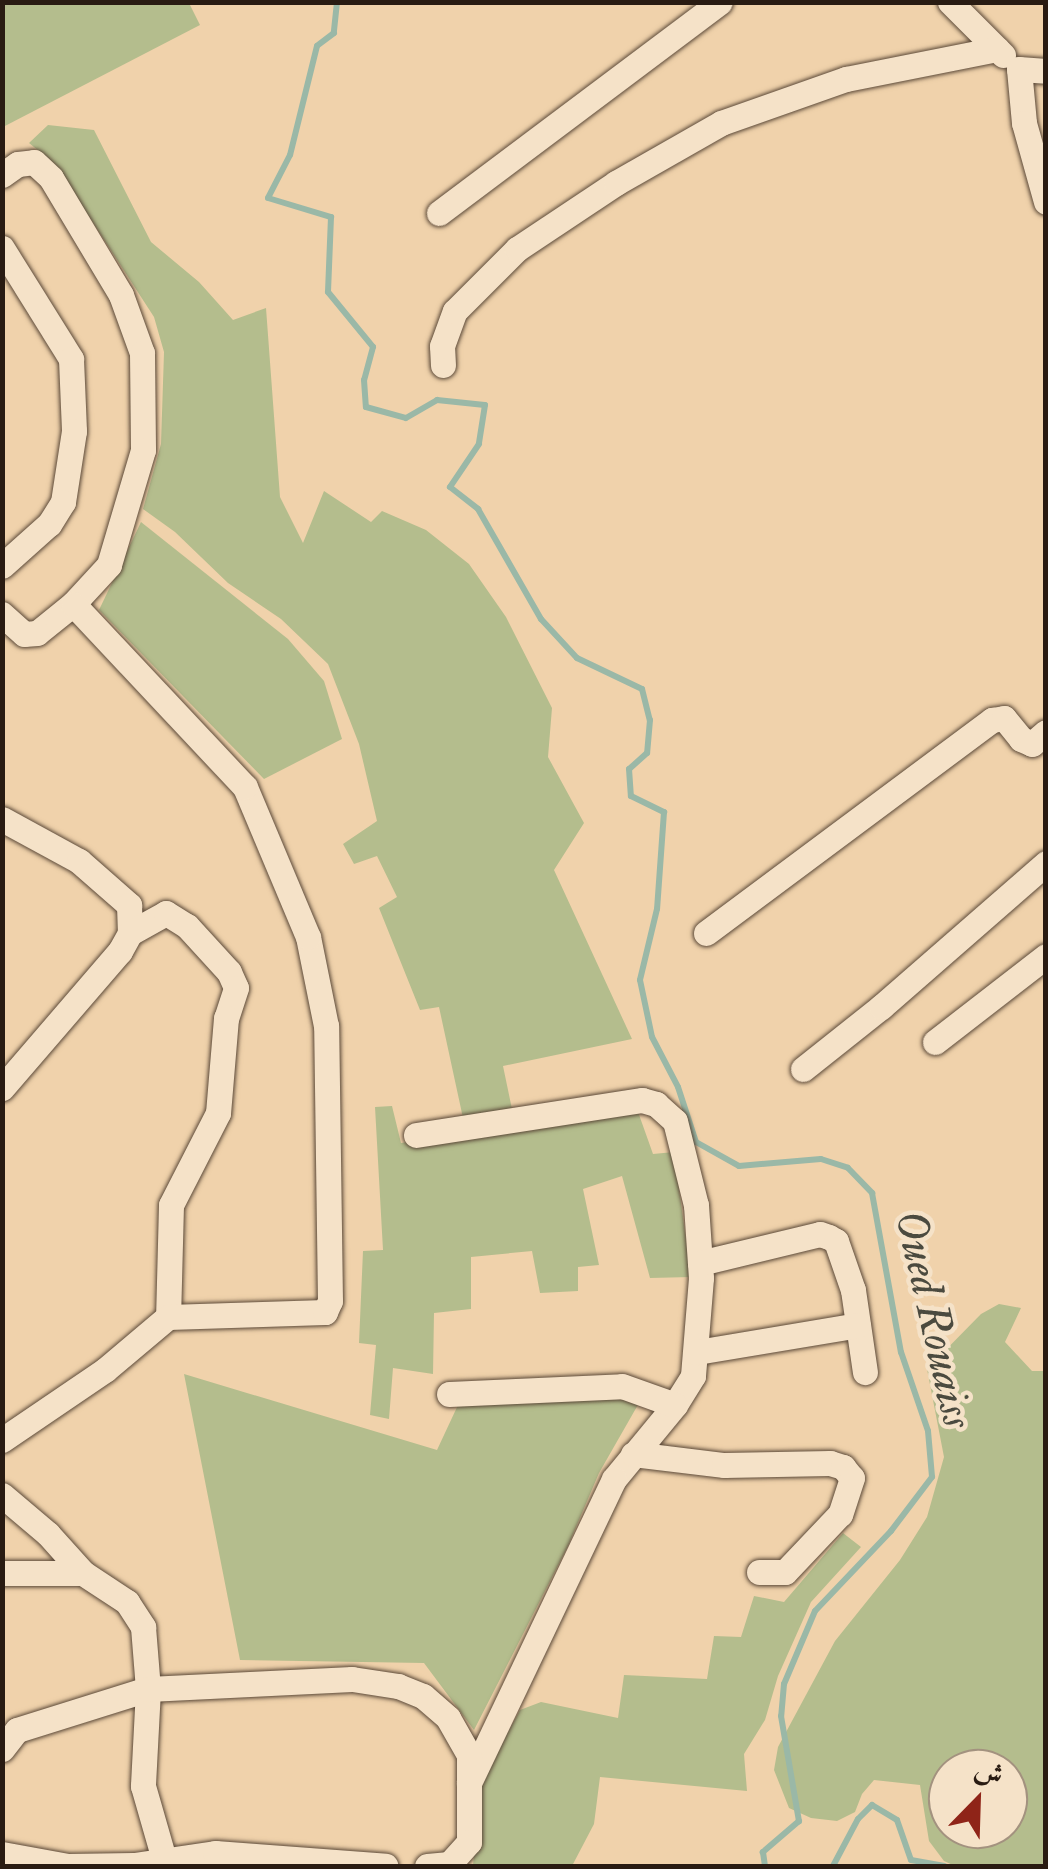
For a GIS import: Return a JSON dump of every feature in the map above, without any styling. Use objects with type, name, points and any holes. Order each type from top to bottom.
[{"type":"street","points":[[439,213],[720,2]]},
{"type":"street","points":[[950,2],[1019,70],[1046,71]]},
{"type":"street","points":[[443,365],[442,346],[455,311],[517,249],[616,183],[722,123],[846,79],[996,49]]},
{"type":"street","points":[[1019,70],[1024,123],[1046,202]]},
{"type":"street","points":[[2,175],[18,164],[34,162],[51,178],[121,295],[142,353],[143,450],[109,565],[73,604],[37,633],[24,634],[2,614]]},
{"type":"street","points":[[2,248],[71,359],[74,431],[63,502],[49,524],[2,566]]},
{"type":"street","points":[[2,1440],[104,1370],[168,1317],[325,1312],[330,1301],[326,1026],[308,937],[245,787],[73,604]]},
{"type":"street","points":[[706,933],[992,720],[1004,718],[1021,739],[1032,744],[1046,732]]},
{"type":"street","points":[[2,819],[79,862],[129,905],[130,933],[120,952],[2,1088]]},
{"type":"street","points":[[803,1069],[1044,868]]},
{"type":"street","points":[[130,933],[166,913],[187,926],[229,972],[236,988],[226,1018],[218,1112],[171,1205],[168,1317]]},
{"type":"street","points":[[935,1042],[1046,956]]},
{"type":"street","points":[[416,1135],[642,1100],[656,1104],[675,1121],[696,1205],[700,1262],[693,1376],[675,1405],[614,1479],[469,1783]]},
{"type":"street","points":[[700,1262],[820,1234],[829,1236],[836,1241],[853,1290],[864,1372]]},
{"type":"street","points":[[697,1352],[858,1325]]},
{"type":"street","points":[[449,1394],[622,1386],[675,1405]]},
{"type":"street","points":[[633,1454],[724,1465],[830,1463],[843,1467],[852,1478],[840,1514],[785,1572],[759,1572]]},
{"type":"street","points":[[2,1496],[48,1534],[83,1573],[127,1602],[144,1626],[148,1688],[143,1786],[164,1864]]},
{"type":"street","points":[[2,1573],[83,1573]]},
{"type":"street","points":[[2,1748],[17,1730],[148,1688],[352,1679],[398,1686],[423,1696],[448,1718],[469,1755],[469,1842],[448,1864],[427,1866]]},
{"type":"street","points":[[2,1854],[68,1866],[164,1864],[215,1853],[386,1866]]},
{"type":"green space","points":[[3,2],[189,3],[200,25],[3,127]]},
{"type":"green space","points":[[48,125],[94,130],[151,242],[199,282],[233,320],[266,308],[280,497],[303,543],[324,491],[371,522],[382,511],[426,530],[469,564],[506,617],[552,708],[548,757],[584,823],[554,870],[632,1039],[503,1066],[512,1109],[463,1118],[439,1007],[420,1010],[379,908],[397,897],[377,856],[354,864],[343,844],[377,821],[359,744],[328,664],[281,619],[228,583],[175,532],[143,509],[161,444],[164,352],[154,317],[55,164],[29,143]]},
{"type":"green space","points":[[141,522],[288,639],[324,681],[342,739],[264,779],[99,610]]},
{"type":"green space","points":[[392,1106],[401,1143],[637,1109],[653,1154],[674,1152],[691,1277],[650,1278],[622,1176],[583,1189],[599,1265],[578,1267],[578,1291],[540,1293],[532,1251],[471,1257],[471,1309],[434,1313],[433,1374],[393,1368],[389,1419],[370,1415],[376,1345],[359,1343],[363,1251],[383,1250],[375,1107]]},
{"type":"green space","points":[[999,1304],[1021,1308],[1005,1342],[1032,1371],[1045,1371],[1045,1866],[955,1866],[944,1861],[935,1849],[1028,1849],[1028,1749],[928,1749],[928,1835],[920,1785],[874,1780],[862,1794],[855,1812],[837,1821],[811,1818],[789,1808],[774,1770],[778,1747],[835,1641],[900,1560],[927,1517],[944,1457],[927,1369],[981,1314]]},
{"type":"green space","points":[[184,1374],[437,1450],[458,1405],[614,1397],[639,1403],[599,1473],[568,1546],[474,1730],[424,1663],[240,1660]]},
{"type":"green space","points":[[843,1533],[861,1547],[811,1602],[778,1676],[765,1720],[744,1754],[747,1791],[600,1777],[594,1824],[572,1866],[473,1866],[480,1783],[520,1710],[541,1702],[618,1718],[624,1675],[707,1679],[714,1636],[741,1637],[754,1596],[784,1602]]},
{"type":"waterway","name":"Oued Rouaiss","points":[[337,2],[334,33],[317,46],[290,155],[268,198],[331,217],[328,292],[373,347],[364,380],[366,407],[406,418],[437,400],[485,405],[479,444],[450,487],[478,509],[541,619],[577,658],[642,689],[650,720],[647,753],[629,769],[631,796],[664,812],[657,909],[640,980],[652,1037],[678,1087],[696,1142],[739,1166],[821,1159],[848,1168],[872,1193],[901,1352],[928,1431],[932,1477],[891,1531],[815,1611],[784,1684],[781,1716],[799,1821],[763,1852],[765,1866]]},
{"type":"waterway","name":"Oued Rouaiss","points":[[833,1866],[858,1819],[872,1805],[897,1820],[911,1860],[944,1866]]}]
